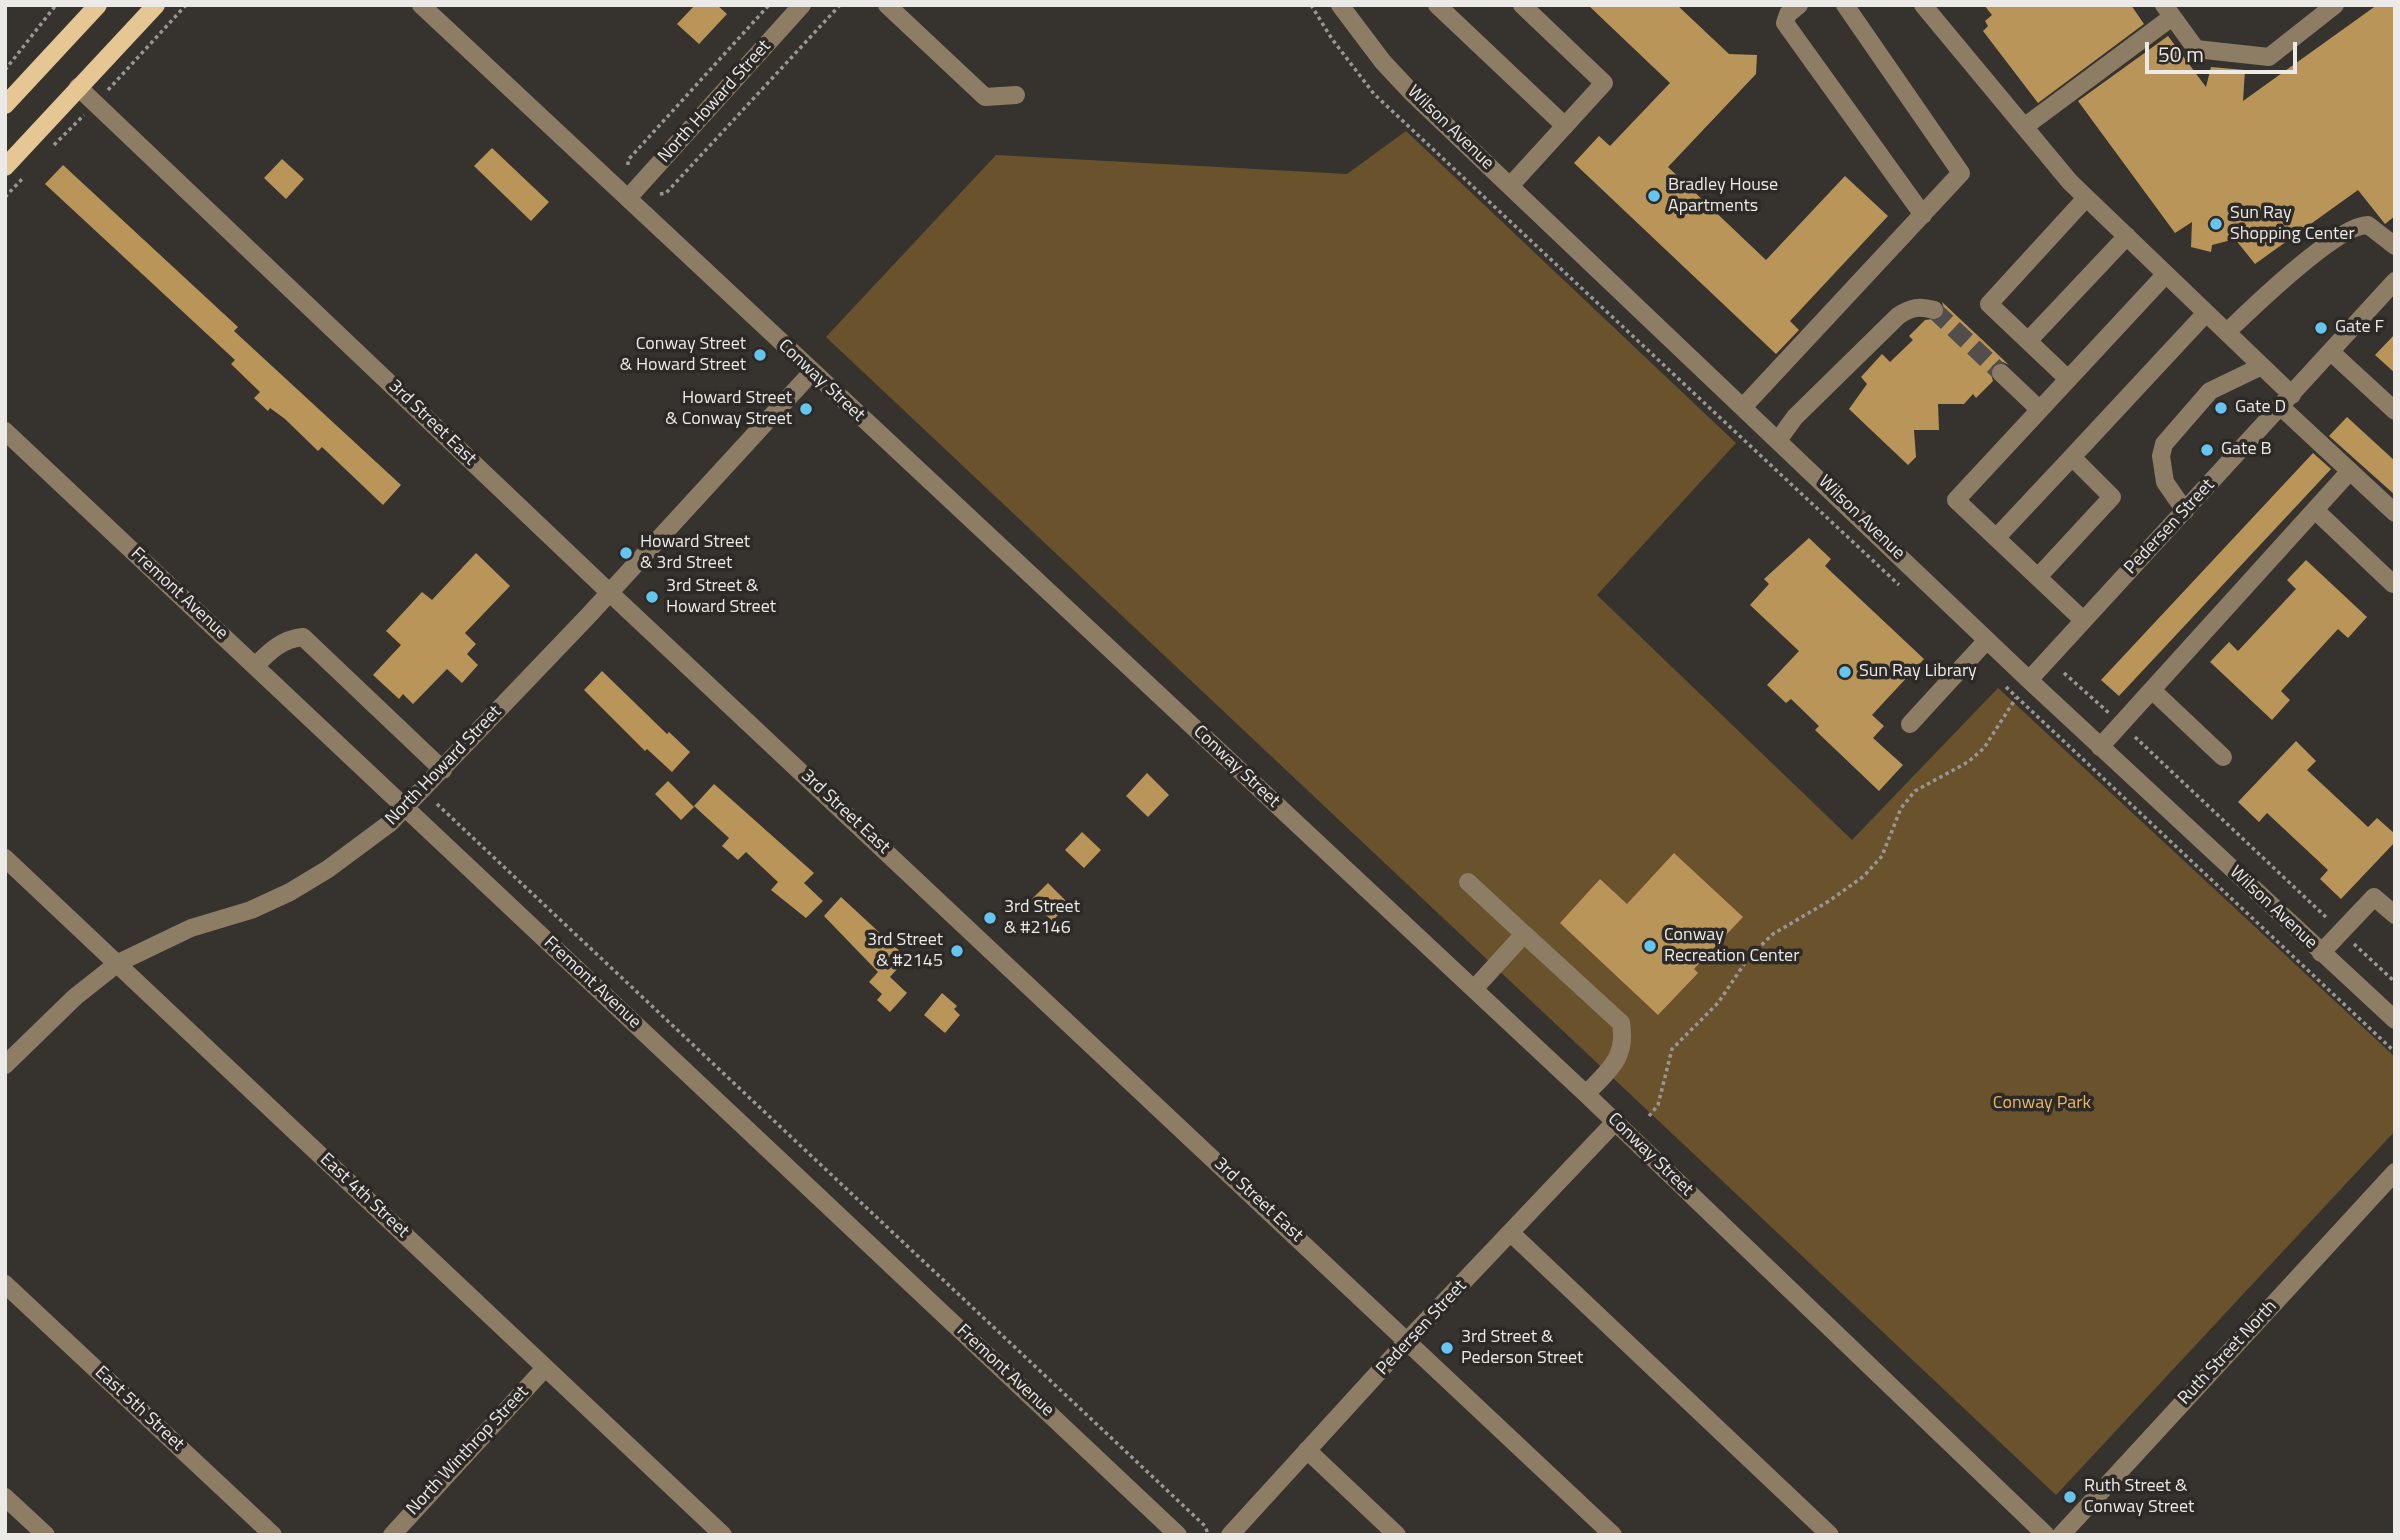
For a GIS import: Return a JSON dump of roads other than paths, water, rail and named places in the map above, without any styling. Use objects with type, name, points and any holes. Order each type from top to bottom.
[{"type":"main road","points":[[5,106],[98,5]]},
{"type":"main road","points":[[5,167],[156,5]]},
{"type":"street","name":"North Howard Street","points":[[628,198],[802,5]]},
{"type":"street","points":[[887,5],[985,97],[1016,95]]},
{"type":"street","name":"Wilson Avenue","points":[[1340,5],[1398,78],[1510,186],[2100,747],[2395,1020]]},
{"type":"street","points":[[1437,5],[1565,126]]},
{"type":"street","points":[[1510,186],[1604,83],[1522,5]]},
{"type":"street","points":[[1799,5],[1788,14],[1785,23],[1923,215]]},
{"type":"street","points":[[1744,406],[1962,173],[1845,5]]},
{"type":"street","points":[[1923,5],[2087,198],[2262,366],[2287,401],[2350,471],[2395,513]]},
{"type":"street","points":[[2024,127],[2168,11],[2196,49],[2269,57],[2335,5]]},
{"type":"street","name":"Conway Street","points":[[423,6],[1586,1094],[2046,1535]]},
{"type":"street","name":"3rd Street East","points":[[78,87],[610,593],[1613,1535]]},
{"type":"street","points":[[2068,379],[1989,304],[2087,198]]},
{"type":"street","points":[[2227,332],[2282,280],[2353,228],[2368,225],[2395,246]]},
{"type":"street","points":[[2028,341],[2126,236]]},
{"type":"street","points":[[2083,620],[1956,500],[2166,274]]},
{"type":"street","name":"Pedersen Street","points":[[2029,680],[2395,281]]},
{"type":"street","points":[[1779,439],[1795,417],[1898,316],[1909,308],[1923,306],[1934,310]]},
{"type":"street","points":[[1996,538],[2206,313]]},
{"type":"street","points":[[2331,352],[2395,411]]},
{"type":"street","points":[[2185,511],[2165,482],[2161,456],[2164,444],[2210,391],[2262,366]]},
{"type":"street","name":"North Howard Street","points":[[5,1065],[75,997],[118,964],[191,928],[251,910],[290,892],[357,849],[406,808],[610,593],[812,372]]},
{"type":"street","points":[[2001,373],[2040,410]]},
{"type":"street","name":"Fremont Avenue","points":[[5,431],[1178,1535]]},
{"type":"street","points":[[2038,577],[2112,497],[2072,457]]},
{"type":"street","points":[[2100,747],[2350,471]]},
{"type":"street","points":[[2315,510],[2393,584],[2395,582]]},
{"type":"street","points":[[255,666],[273,648],[291,638],[303,637],[443,770]]},
{"type":"street","points":[[1910,724],[1987,640]]},
{"type":"street","points":[[2152,690],[2223,757]]},
{"type":"street","name":"East 4th Street","points":[[5,858],[723,1535]]},
{"type":"street","points":[[1468,882],[1620,1023],[1624,1042],[1618,1059],[1586,1094]]},
{"type":"street","points":[[2321,953],[2374,897],[2395,915]]},
{"type":"street","points":[[1474,989],[1524,934]]},
{"type":"street","name":"Pedersen Street","points":[[1230,1535],[1408,1340],[1512,1234],[1615,1122]]},
{"type":"street","name":"Ruth Street North","points":[[2061,1535],[2395,1172]]},
{"type":"street","points":[[1512,1234],[1830,1535]]},
{"type":"street","name":"East 5th Street","points":[[5,1284],[273,1535]]},
{"type":"street","name":"North Winthrop Street","points":[[391,1535],[545,1368]]},
{"type":"street","points":[[1307,1450],[1397,1535]]},
{"type":"street","points":[[5,1497],[46,1535]]},
{"type":"tunnel","points":[[1934,310],[2001,373]]},
{"type":"place","name":"Bradley House Apartments","points":[[1654,196]]},
{"type":"place","name":"Sun Ray Shopping Center","points":[[2216,224]]},
{"type":"place","name":"Gate F","points":[[2321,328]]},
{"type":"place","name":"Conway Street & Howard Street","points":[[760,355]]},
{"type":"place","name":"Gate D","points":[[2221,408]]},
{"type":"place","name":"Howard Street & Conway Street","points":[[806,409]]},
{"type":"place","name":"Gate B","points":[[2207,450]]},
{"type":"place","name":"Howard Street & 3rd Street","points":[[626,553]]},
{"type":"place","name":"3rd Street & Howard Street","points":[[652,597]]},
{"type":"place","name":"Sun Ray Library","points":[[1845,672]]},
{"type":"place","name":"3rd Street & #2146","points":[[990,918]]},
{"type":"place","name":"Conway Recreation Center","points":[[1650,946]]},
{"type":"place","name":"3rd Street & #2145","points":[[957,951]]},
{"type":"place","name":"3rd Street & Pederson Street","points":[[1447,1348]]},
{"type":"place","name":"Ruth Street & Conway Street","points":[[2070,1497]]},
{"type":"park label","name":"Conway Park","points":[[2042,1104]]}]
